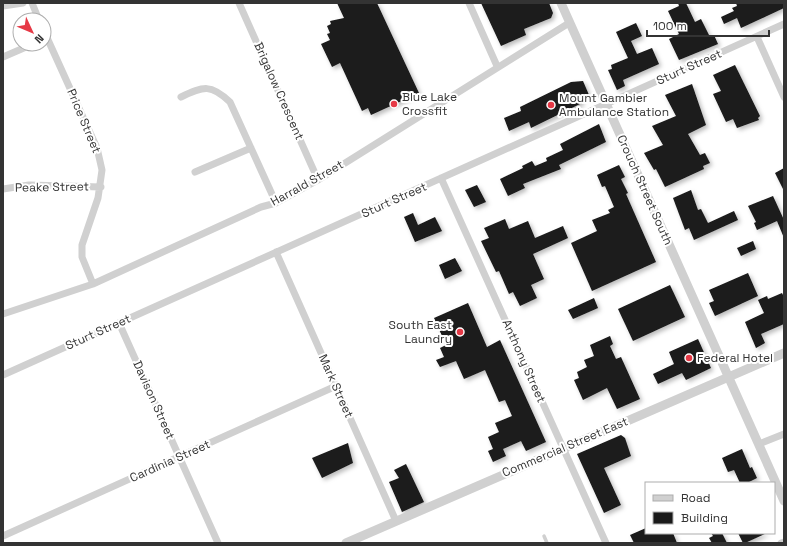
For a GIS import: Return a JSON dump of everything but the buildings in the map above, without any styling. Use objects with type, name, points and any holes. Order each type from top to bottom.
[{"type":"street","points":[[3,6],[23,3]]},
{"type":"street","name":"Brigalow Crescent","points":[[239,3],[318,180]]},
{"type":"street","points":[[469,3],[497,66]]},
{"type":"street","name":"Crouch Street South","points":[[561,3],[784,501]]},
{"type":"street","name":"Harrald Street","points":[[3,314],[93,284],[261,207],[276,203],[318,180],[569,22]]},
{"type":"street","name":"Sturt Street","points":[[3,375],[784,24]]},
{"type":"street","points":[[757,36],[784,97]]},
{"type":"street","name":"Price Street","points":[[52,51],[97,148],[102,170],[101,187],[82,244],[82,257],[93,284]]},
{"type":"street","points":[[3,57],[15,52]]},
{"type":"street","points":[[181,97],[198,89],[216,90],[230,102],[276,203]]},
{"type":"street","points":[[195,172],[251,148]]},
{"type":"street","name":"Anthony Street","points":[[441,178],[606,543]]},
{"type":"street","name":"Peake Street","points":[[3,189],[29,185],[101,187]]},
{"type":"street","name":"Mark Street","points":[[276,252],[396,521]]},
{"type":"street","name":"Davison Street","points":[[119,323],[218,543]]},
{"type":"street","name":"Commercial Street East","points":[[350,542],[784,353]]},
{"type":"street","name":"Cardinia Street","points":[[3,536],[336,386]]},
{"type":"street","points":[[759,444],[784,434]]},
{"type":"lane","points":[[544,536],[547,543]]},
{"type":"place","name":"Blue Lake Crossfit","points":[[394,104]]},
{"type":"place","name":"Mount Gambier Ambulance Station","points":[[551,105]]},
{"type":"place","name":"South East Laundry","points":[[460,332]]},
{"type":"place","name":"Federal Hotel","points":[[689,358]]}]
